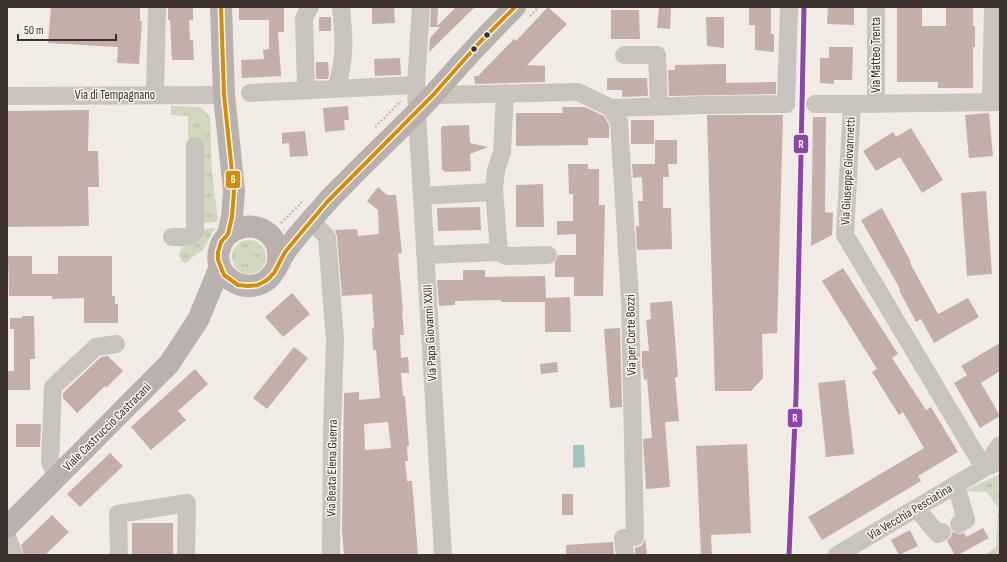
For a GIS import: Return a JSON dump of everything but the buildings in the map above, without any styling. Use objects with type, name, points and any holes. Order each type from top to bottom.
[{"type":"main road","points":[[221,7],[224,95],[234,191],[249,217],[269,230],[277,246],[278,264]]},
{"type":"main road","points":[[220,267],[230,280],[238,285],[253,286],[267,280],[274,273],[285,252],[326,202],[417,112],[425,90],[480,43],[515,7]]},
{"type":"main road","name":"Viale Castruccio Castracani","points":[[8,527],[160,374],[184,343],[198,320],[220,267],[218,252],[221,242],[228,234],[232,217],[234,191]]},
{"type":"main road","points":[[228,234],[237,228],[247,226],[269,230],[326,202]]},
{"type":"main road","name":"Viale Castruccio Castracani","points":[[198,320],[222,297],[238,285]]},
{"type":"street","points":[[155,95],[157,7]]},
{"type":"street","points":[[306,90],[304,18],[310,7]]},
{"type":"street","points":[[336,88],[344,56],[342,7]]},
{"type":"street","points":[[420,7],[425,90]]},
{"type":"street","points":[[250,93],[336,88],[505,93],[578,92],[611,108],[786,104],[789,7]]},
{"type":"street","name":"Via Matteo Trenta","points":[[876,7],[876,103]]},
{"type":"street","points":[[993,7],[996,102]]},
{"type":"street","points":[[624,55],[657,55],[659,106]]},
{"type":"street","points":[[499,252],[494,189],[496,170],[502,152],[505,93]]},
{"type":"street","name":"Via di Tempagnano","points":[[7,96],[224,95]]},
{"type":"street","name":"Via Giuseppe Giovannetti","points":[[816,104],[996,102]]},
{"type":"street","name":"Via Giuseppe Giovannetti","points":[[852,104],[845,235],[992,467]]},
{"type":"street","name":"Via per Corte Bozzi","points":[[611,108],[619,122],[630,299],[635,536],[623,538],[625,555]]},
{"type":"street","name":"Via Papa Giovanni XXIII","points":[[417,112],[443,555]]},
{"type":"street","points":[[172,237],[192,236],[195,231],[195,146]]},
{"type":"street","points":[[422,196],[490,192],[494,189]]},
{"type":"street","name":"Via Beata Elena Guerra","points":[[311,221],[327,237],[334,340],[331,555]]},
{"type":"street","points":[[425,255],[499,252],[506,256],[548,255]]},
{"type":"street","points":[[57,477],[50,462],[53,387],[96,347],[116,344]]},
{"type":"street","points":[[992,467],[1000,446]]},
{"type":"street","name":"Via Vecchia Pesciatina","points":[[837,555],[916,508],[956,485],[992,467],[1000,461]]},
{"type":"street","points":[[956,485],[966,520],[959,524]]},
{"type":"street","points":[[119,555],[118,514],[187,503],[186,555]]},
{"type":"street","points":[[916,508],[938,534],[942,532]]},
{"type":"street","points":[[8,527],[14,555]]},
{"type":"path","points":[[374,128],[425,90]]},
{"type":"path","points":[[269,230],[282,223],[304,200]]},
{"type":"green space","points":[[171,106],[200,107],[210,117],[212,173],[218,219],[217,222],[203,223],[188,143],[188,116],[171,115]]},
{"type":"green space","points":[[215,228],[203,250],[186,263],[182,262],[179,256],[181,248],[187,245],[202,229]]},
{"type":"green space","points":[[252,240],[261,245],[265,250],[265,264],[261,269],[256,273],[246,274],[242,273],[233,264],[232,254],[233,250],[242,241]]},
{"type":"green space","points":[[1000,474],[1000,555],[985,555],[996,547],[998,508],[987,492],[964,491]]},
{"type":"water","points":[[573,445],[584,445],[585,467],[573,468]]},
{"type":"transit line","name":"6","points":[[221,7],[224,95],[234,191],[232,217],[228,234],[221,242],[218,252],[218,260],[224,275],[238,285],[248,286],[258,285],[267,280],[274,273],[285,252],[327,202],[433,95],[479,43],[515,7]]},
{"type":"transit line","name":"R","points":[[789,555],[796,397],[804,7]]}]
